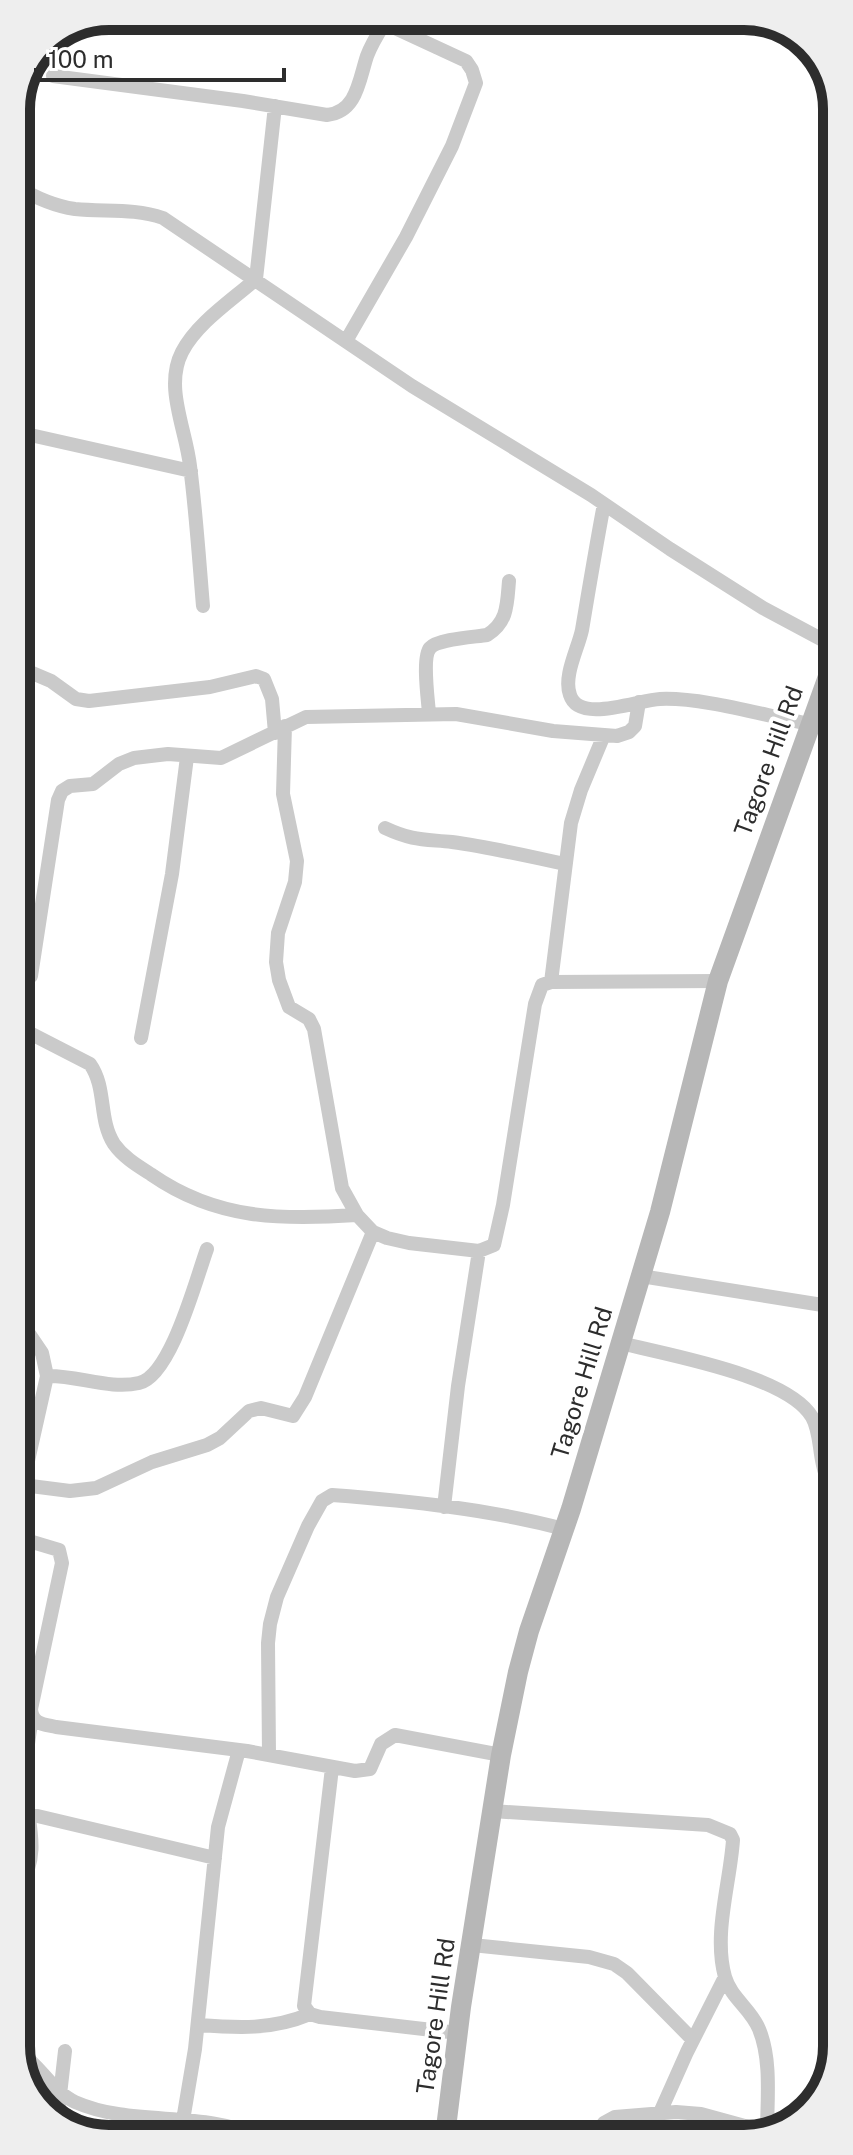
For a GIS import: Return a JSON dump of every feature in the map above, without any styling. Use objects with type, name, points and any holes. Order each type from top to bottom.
[{"type":"main road","name":"Tagore Hill Rd","points":[[446,2125],[501,1755],[529,1631],[564,1529],[660,1212],[718,981],[823,689]]},
{"type":"street","points":[[53,76],[337,114],[345,109],[358,89],[368,56],[381,30]]},
{"type":"street","points":[[346,341],[436,181],[476,83],[466,61],[406,30]]},
{"type":"street","points":[[203,606],[191,471],[178,407],[177,365],[191,338],[256,279],[275,106]]},
{"type":"street","points":[[30,194],[72,208],[130,210],[163,218],[412,386],[591,495],[763,608],[823,640]]},
{"type":"street","points":[[30,435],[191,471]]},
{"type":"street","points":[[604,504],[580,639],[568,683],[570,697],[577,706],[590,710],[662,699],[692,701],[810,724]]},
{"type":"street","points":[[429,713],[426,658],[429,648],[439,642],[487,635],[494,631],[502,624],[507,610],[509,581]]},
{"type":"street","points":[[30,672],[51,681],[76,699],[89,701],[210,687],[256,676],[264,679],[269,687],[280,730],[283,794],[297,861],[292,891],[278,933],[276,962],[279,980],[289,1007],[309,1019],[314,1029],[342,1188],[357,1215],[373,1232],[409,1243],[479,1251],[494,1245],[535,1004],[542,985],[551,982],[718,981]]},
{"type":"street","points":[[31,976],[58,800],[62,791],[70,786],[93,784],[119,764],[134,758],[158,755],[221,758],[295,720],[318,715],[456,714],[527,727],[617,736],[635,726],[639,702]]},
{"type":"street","points":[[551,982],[565,864],[576,805],[604,735]]},
{"type":"street","points":[[141,1038],[172,874],[187,757]]},
{"type":"street","points":[[385,828],[407,838],[451,842],[565,864]]},
{"type":"street","points":[[30,1033],[90,1064],[97,1074],[104,1123],[113,1143],[122,1154],[162,1183],[211,1205],[258,1216],[282,1219],[357,1215]]},
{"type":"street","points":[[30,1493],[96,1488],[152,1462],[207,1445],[220,1438],[249,1411],[261,1408],[293,1416],[305,1397],[373,1232]]},
{"type":"street","points":[[47,1376],[121,1384],[141,1383],[152,1377],[167,1355],[207,1249]]},
{"type":"street","points":[[444,1507],[458,1386],[479,1251]]},
{"type":"street","points":[[641,1276],[823,1305]]},
{"type":"street","points":[[30,1335],[42,1353],[47,1376],[30,1453]]},
{"type":"street","points":[[621,1343],[752,1377],[798,1402],[811,1415],[816,1427],[823,1466]]},
{"type":"street","points":[[269,1755],[270,1624],[277,1597],[322,1501],[332,1495],[444,1507],[499,1514],[564,1529]]},
{"type":"street","points":[[30,1541],[59,1550],[62,1563],[34,1692],[30,1730]]},
{"type":"street","points":[[32,1716],[37,1722],[56,1727],[239,1750],[355,1771],[370,1769],[381,1744],[395,1735],[501,1755]]},
{"type":"street","points":[[181,2125],[198,2025],[221,1809],[239,1750]]},
{"type":"street","points":[[310,2014],[304,2006],[303,1997],[332,1768]]},
{"type":"street","points":[[30,1808],[215,1858]]},
{"type":"street","points":[[492,1811],[708,1825],[730,1834],[733,1840],[722,1942],[725,1977],[731,1991],[759,2029],[764,2052],[767,2121]]},
{"type":"street","points":[[30,1837],[30,1865]]},
{"type":"street","points":[[472,1945],[589,1957],[614,1964],[627,1973],[693,2040]]},
{"type":"street","points":[[654,2125],[725,1977]]},
{"type":"street","points":[[198,2025],[247,2029],[277,2025],[310,2014],[458,2033]]},
{"type":"street","points":[[59,2107],[65,2051]]},
{"type":"street","points":[[32,2062],[60,2094],[76,2103],[129,2115],[222,2125]]},
{"type":"street","points":[[603,2125],[615,2117],[676,2112],[701,2114],[739,2125]]}]
